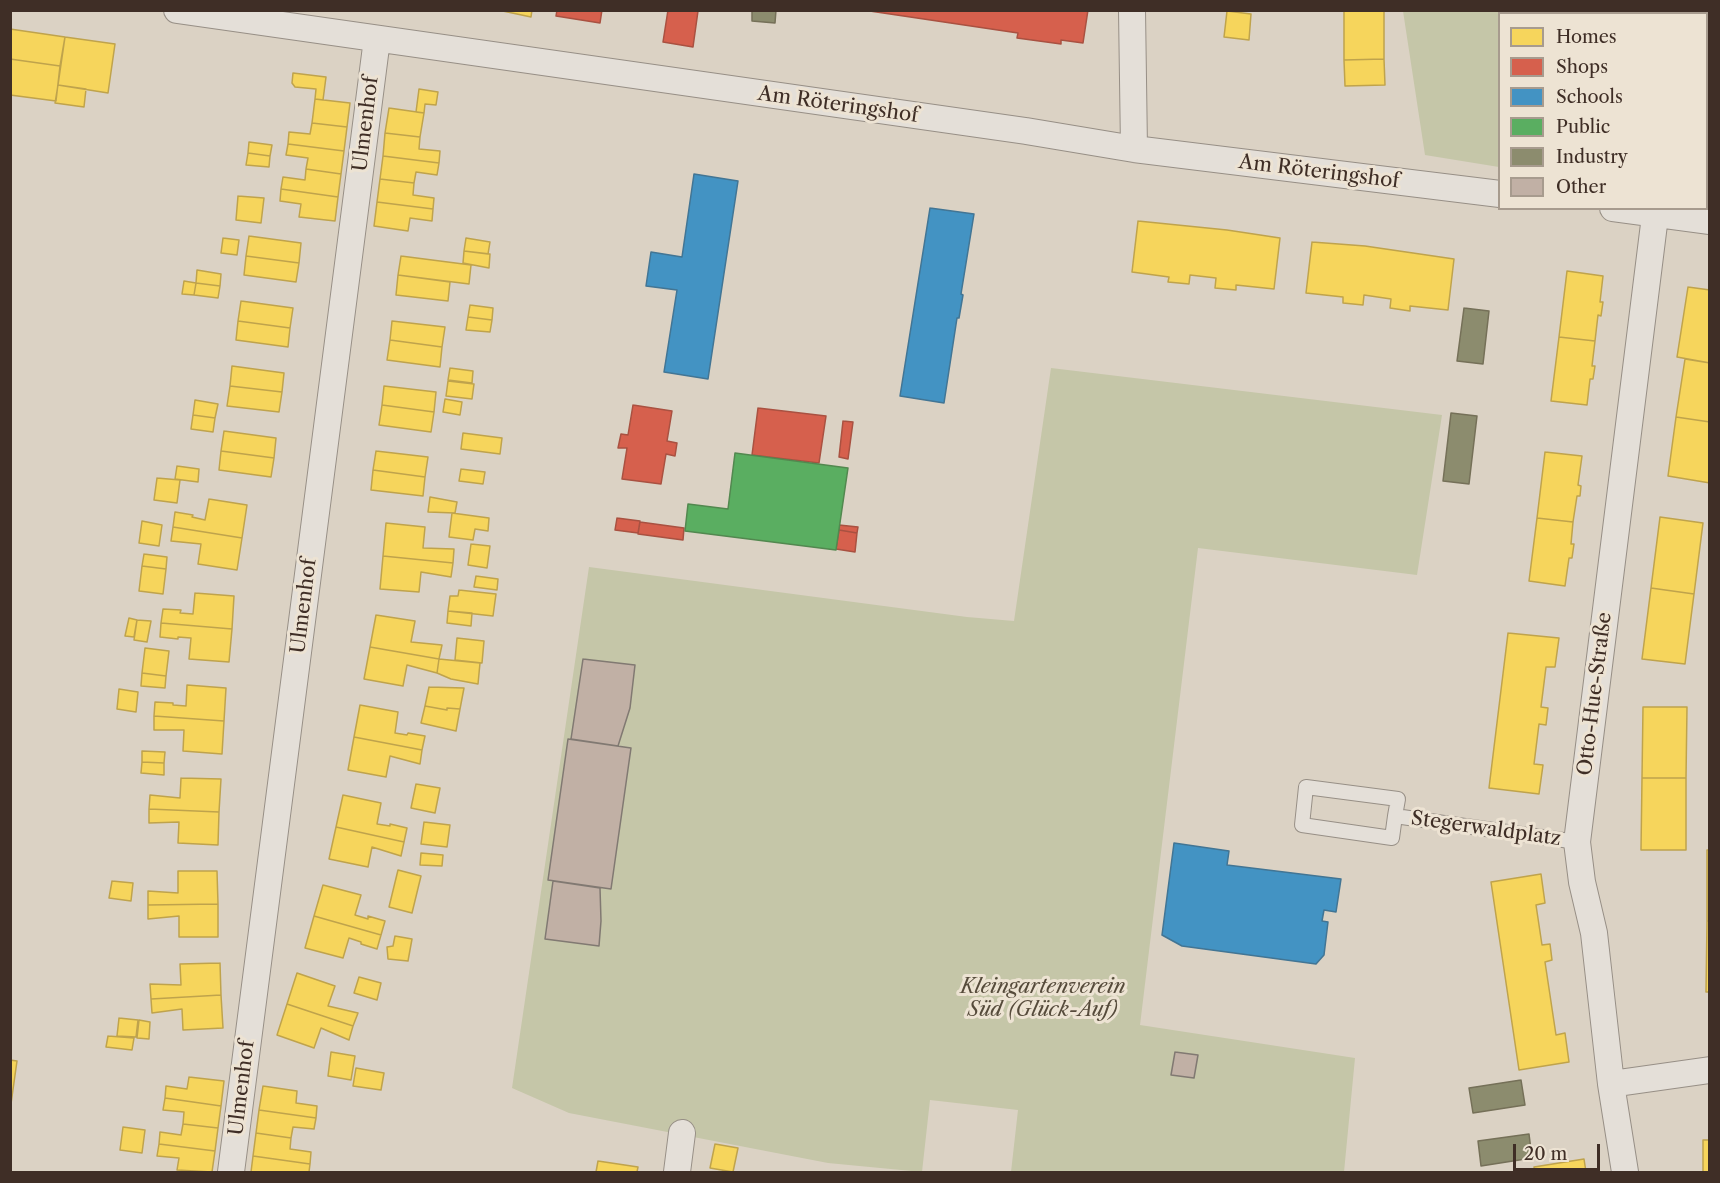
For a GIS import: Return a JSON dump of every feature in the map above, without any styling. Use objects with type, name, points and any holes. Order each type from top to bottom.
[{"type":"street","name":"Am Röteringshof","points":[[177,10],[1026,131],[1134,149],[1498,194]]},
{"type":"street","points":[[1132,10],[1134,149]]},
{"type":"street","name":"Ulmenhof","points":[[231,1173],[377,39]]},
{"type":"street","points":[[1656,211],[1710,221]]},
{"type":"street","name":"Otto-Hue-Straße","points":[[1625,1173],[1611,1084],[1594,933],[1582,882],[1577,842],[1656,211]]},
{"type":"street","points":[[1611,1084],[1710,1070]]},
{"type":"street","points":[[677,1173],[682,1133]]},
{"type":"lane","name":"Stegerwaldplatz","points":[[1306,787],[1398,798],[1395,816],[1392,838],[1302,825],[1306,787]]},
{"type":"lane","name":"Stegerwaldplatz","points":[[1395,816],[1577,842]]},
{"type":"green space","points":[[1403,10],[1671,11],[1498,12],[1498,167],[1425,155]]},
{"type":"green space","name":"Kleingartenverein Süd (Glück-Auf)","points":[[1051,368],[1442,415],[1417,575],[1198,548],[1140,1025],[1355,1058],[1344,1172],[1011,1172],[1018,1110],[930,1100],[922,1172],[828,1163],[569,1113],[512,1088],[589,567],[967,617],[1014,621]]},
{"type":"building: Homes","points":[[498,10],[532,10],[531,17]]},
{"type":"building: Homes","points":[[1344,10],[1384,10],[1384,59],[1344,60]]},
{"type":"building: Homes","points":[[1227,11],[1251,14],[1249,40],[1224,37]]},
{"type":"building: Homes","points":[[10,29],[65,37],[60,66],[10,59]]},
{"type":"building: Homes","points":[[65,37],[115,44],[108,93],[58,85]]},
{"type":"building: Homes","points":[[10,59],[60,66],[56,101],[10,95]]},
{"type":"building: Homes","points":[[1384,59],[1385,85],[1345,86],[1344,60]]},
{"type":"building: Homes","points":[[293,73],[326,77],[323,100],[315,99],[316,89],[295,87],[292,83]]},
{"type":"building: Homes","points":[[58,85],[86,89],[84,107],[55,103]]},
{"type":"building: Homes","points":[[419,89],[438,92],[436,105],[425,104],[424,113],[416,112]]},
{"type":"building: Homes","points":[[315,99],[350,103],[347,127],[312,123]]},
{"type":"building: Homes","points":[[389,108],[424,113],[420,137],[385,133]]},
{"type":"building: Homes","points":[[312,123],[347,127],[344,151],[288,144],[289,132],[310,134]]},
{"type":"building: Homes","points":[[385,133],[420,137],[419,149],[440,151],[439,163],[383,156]]},
{"type":"building: Homes","points":[[249,142],[272,145],[270,156],[248,153]]},
{"type":"building: Homes","points":[[288,144],[344,151],[341,174],[306,169],[308,158],[286,155]]},
{"type":"building: Homes","points":[[248,153],[270,156],[269,167],[246,165]]},
{"type":"building: Homes","points":[[383,156],[439,163],[437,175],[416,172],[414,183],[380,179]]},
{"type":"building: Homes","points":[[306,169],[341,174],[338,197],[281,189],[283,177],[305,180]]},
{"type":"building: Homes","points":[[380,179],[414,183],[413,195],[434,198],[433,209],[377,202]]},
{"type":"building: Homes","points":[[281,189],[338,197],[335,221],[299,217],[301,204],[280,201]]},
{"type":"building: Homes","points":[[238,196],[264,198],[261,223],[236,220]]},
{"type":"building: Homes","points":[[377,202],[433,209],[432,221],[410,218],[408,231],[374,226]]},
{"type":"building: Homes","points":[[1138,221],[1280,238],[1274,289],[1236,285],[1236,290],[1215,288],[1216,278],[1190,275],[1189,284],[1168,282],[1169,277],[1132,272]]},
{"type":"building: Homes","points":[[249,236],[301,243],[299,263],[246,256]]},
{"type":"building: Homes","points":[[223,238],[239,240],[237,255],[221,253]]},
{"type":"building: Homes","points":[[466,238],[490,242],[488,254],[464,251]]},
{"type":"building: Homes","points":[[1312,242],[1365,246],[1454,259],[1448,310],[1410,306],[1410,311],[1390,308],[1391,299],[1364,295],[1363,305],[1343,303],[1343,297],[1306,293]]},
{"type":"building: Homes","points":[[464,251],[490,254],[489,268],[463,263]]},
{"type":"building: Homes","points":[[246,256],[299,263],[296,282],[244,275]]},
{"type":"building: Homes","points":[[401,256],[471,265],[469,284],[398,275]]},
{"type":"building: Homes","points":[[197,270],[221,274],[220,286],[196,283]]},
{"type":"building: Homes","points":[[1567,271],[1603,276],[1600,302],[1603,302],[1601,316],[1598,315],[1595,341],[1559,337]]},
{"type":"building: Homes","points":[[398,275],[450,282],[448,301],[396,295]]},
{"type":"building: Homes","points":[[184,281],[196,283],[194,295],[182,294]]},
{"type":"building: Homes","points":[[196,283],[220,286],[218,298],[194,295]]},
{"type":"building: Homes","points":[[1688,287],[1710,290],[1710,363],[1677,357]]},
{"type":"building: Homes","points":[[241,301],[293,308],[290,328],[238,321]]},
{"type":"building: Homes","points":[[470,305],[493,308],[492,320],[468,317]]},
{"type":"building: Homes","points":[[468,317],[492,320],[490,332],[466,330]]},
{"type":"building: Homes","points":[[238,321],[290,328],[288,347],[236,340]]},
{"type":"building: Homes","points":[[392,321],[445,327],[442,347],[390,340]]},
{"type":"building: Homes","points":[[1559,337],[1595,341],[1592,366],[1595,366],[1593,379],[1590,379],[1587,405],[1551,401]]},
{"type":"building: Homes","points":[[390,340],[442,347],[440,367],[387,360]]},
{"type":"building: Homes","points":[[1685,359],[1710,363],[1710,422],[1676,417]]},
{"type":"building: Homes","points":[[232,366],[284,373],[282,392],[230,386]]},
{"type":"building: Homes","points":[[450,368],[473,371],[472,383],[448,380]]},
{"type":"building: Homes","points":[[448,381],[474,384],[472,399],[446,396]]},
{"type":"building: Homes","points":[[230,386],[282,392],[279,412],[227,406]]},
{"type":"building: Homes","points":[[384,386],[436,392],[434,412],[382,405]]},
{"type":"building: Homes","points":[[445,399],[462,402],[460,415],[443,412]]},
{"type":"building: Homes","points":[[195,400],[218,404],[215,418],[193,415]]},
{"type":"building: Homes","points":[[382,405],[434,412],[431,432],[379,425]]},
{"type":"building: Homes","points":[[193,415],[215,418],[213,432],[191,429]]},
{"type":"building: Homes","points":[[1676,417],[1710,422],[1710,483],[1668,476]]},
{"type":"building: Homes","points":[[224,431],[276,438],[274,458],[221,451]]},
{"type":"building: Homes","points":[[463,433],[502,438],[500,454],[461,449]]},
{"type":"building: Homes","points":[[221,451],[274,458],[271,477],[219,470]]},
{"type":"building: Homes","points":[[376,451],[428,457],[425,477],[373,470]]},
{"type":"building: Homes","points":[[1545,452],[1582,456],[1578,485],[1581,486],[1580,496],[1577,496],[1573,522],[1537,518]]},
{"type":"building: Homes","points":[[177,466],[199,469],[198,482],[175,479]]},
{"type":"building: Homes","points":[[461,469],[485,472],[483,484],[459,481]]},
{"type":"building: Homes","points":[[373,470],[425,477],[423,496],[371,490]]},
{"type":"building: Homes","points":[[157,478],[180,480],[177,503],[154,500]]},
{"type":"building: Homes","points":[[430,497],[457,502],[455,513],[428,512]]},
{"type":"building: Homes","points":[[209,499],[247,505],[242,538],[173,527],[175,512],[205,520]]},
{"type":"building: Homes","points":[[452,513],[489,518],[488,531],[475,529],[473,540],[449,537]]},
{"type":"building: Homes","points":[[1660,517],[1703,523],[1694,594],[1651,588]]},
{"type":"building: Homes","points":[[1537,518],[1573,522],[1571,544],[1574,544],[1572,558],[1569,558],[1565,586],[1529,581]]},
{"type":"building: Homes","points":[[142,521],[162,525],[159,546],[139,543]]},
{"type":"building: Homes","points":[[386,523],[425,527],[423,548],[454,549],[453,563],[383,556]]},
{"type":"building: Homes","points":[[173,527],[242,538],[237,570],[198,564],[201,544],[171,541]]},
{"type":"building: Homes","points":[[471,544],[490,546],[487,568],[468,565]]},
{"type":"building: Homes","points":[[144,554],[167,557],[166,569],[142,566]]},
{"type":"building: Homes","points":[[383,556],[453,563],[451,577],[421,572],[419,592],[380,589]]},
{"type":"building: Homes","points":[[142,566],[166,569],[163,594],[139,591]]},
{"type":"building: Homes","points":[[476,576],[498,579],[497,590],[474,587]]},
{"type":"building: Homes","points":[[1651,588],[1694,594],[1685,664],[1642,659]]},
{"type":"building: Homes","points":[[459,590],[496,594],[493,616],[448,611],[450,596],[458,596]]},
{"type":"building: Homes","points":[[195,593],[234,596],[232,629],[161,623],[163,609],[181,610],[180,613],[193,614]]},
{"type":"building: Homes","points":[[448,611],[472,613],[471,626],[447,623]]},
{"type":"building: Homes","points":[[376,615],[415,621],[411,642],[442,645],[439,659],[370,647]]},
{"type":"building: Homes","points":[[129,618],[137,620],[134,637],[125,636]]},
{"type":"building: Homes","points":[[137,620],[151,621],[147,642],[134,640]]},
{"type":"building: Homes","points":[[161,623],[232,629],[229,662],[189,659],[191,638],[160,637]]},
{"type":"building: Homes","points":[[1508,633],[1559,638],[1555,667],[1546,667],[1541,707],[1548,708],[1546,725],[1539,724],[1534,764],[1543,765],[1539,794],[1489,788]]},
{"type":"building: Homes","points":[[457,638],[484,641],[482,663],[455,660]]},
{"type":"building: Homes","points":[[370,647],[439,659],[437,673],[407,665],[403,686],[364,679]]},
{"type":"building: Homes","points":[[145,648],[169,651],[166,676],[142,673]]},
{"type":"building: Homes","points":[[439,659],[480,663],[478,684],[451,679],[437,673]]},
{"type":"building: Homes","points":[[142,673],[166,676],[165,688],[141,686]]},
{"type":"building: Homes","points":[[187,685],[226,688],[224,721],[154,716],[155,702],[186,706]]},
{"type":"building: Homes","points":[[429,687],[464,688],[460,709],[447,708],[447,710],[425,706]]},
{"type":"building: Homes","points":[[119,689],[138,692],[136,712],[117,709]]},
{"type":"building: Homes","points":[[360,705],[398,712],[395,733],[425,736],[422,750],[354,737]]},
{"type":"building: Homes","points":[[425,706],[447,710],[447,708],[460,709],[456,731],[421,723]]},
{"type":"building: Homes","points":[[1643,707],[1687,707],[1686,778],[1642,778]]},
{"type":"building: Homes","points":[[154,716],[224,721],[222,754],[183,751],[184,730],[154,730]]},
{"type":"building: Homes","points":[[354,737],[422,750],[420,764],[390,756],[386,777],[348,770]]},
{"type":"building: Homes","points":[[142,751],[165,752],[164,763],[142,762]]},
{"type":"building: Homes","points":[[142,762],[164,763],[164,775],[141,773]]},
{"type":"building: Homes","points":[[181,778],[221,779],[219,812],[149,809],[150,795],[180,798]]},
{"type":"building: Homes","points":[[1642,778],[1686,778],[1686,850],[1641,850]]},
{"type":"building: Homes","points":[[416,784],[440,788],[435,813],[411,808]]},
{"type":"building: Homes","points":[[343,795],[381,803],[377,824],[407,828],[404,842],[336,827]]},
{"type":"building: Homes","points":[[149,809],[219,812],[218,845],[178,843],[179,822],[149,823]]},
{"type":"building: Homes","points":[[424,822],[450,825],[447,847],[421,844]]},
{"type":"building: Homes","points":[[336,827],[404,842],[401,856],[372,847],[368,867],[329,859]]},
{"type":"building: Homes","points":[[1707,850],[1710,850],[1710,921],[1707,921]]},
{"type":"building: Homes","points":[[421,853],[443,855],[442,866],[420,865]]},
{"type":"building: Homes","points":[[398,870],[421,876],[412,913],[389,907]]},
{"type":"building: Homes","points":[[178,871],[217,871],[218,904],[148,905],[148,891],[178,893]]},
{"type":"building: Homes","points":[[1541,874],[1545,903],[1536,905],[1542,945],[1550,944],[1552,960],[1545,962],[1556,1035],[1565,1033],[1569,1062],[1519,1070],[1491,882]]},
{"type":"building: Homes","points":[[112,881],[133,883],[131,901],[109,898]]},
{"type":"building: Homes","points":[[323,885],[361,895],[355,915],[385,921],[381,935],[314,916]]},
{"type":"building: Homes","points":[[218,904],[218,937],[179,937],[179,916],[148,919],[148,905]]},
{"type":"building: Homes","points":[[314,916],[381,935],[377,949],[349,938],[343,958],[305,948]]},
{"type":"building: Homes","points":[[1707,921],[1710,921],[1710,992],[1706,992]]},
{"type":"building: Homes","points":[[395,936],[412,939],[408,961],[388,959],[387,947],[393,946]]},
{"type":"building: Homes","points":[[220,963],[221,995],[151,999],[150,984],[181,985],[180,964]]},
{"type":"building: Homes","points":[[297,973],[335,986],[328,1006],[358,1013],[353,1026],[287,1004]]},
{"type":"building: Homes","points":[[359,977],[381,983],[377,1000],[354,993]]},
{"type":"building: Homes","points":[[221,995],[223,1028],[183,1030],[182,1009],[152,1013],[151,999]]},
{"type":"building: Homes","points":[[287,1004],[353,1026],[349,1040],[321,1028],[314,1048],[277,1035]]},
{"type":"building: Homes","points":[[119,1018],[138,1020],[136,1037],[117,1036]]},
{"type":"building: Homes","points":[[139,1020],[150,1022],[149,1039],[137,1038]]},
{"type":"building: Homes","points":[[108,1036],[134,1038],[132,1050],[106,1047]]},
{"type":"building: Homes","points":[[331,1052],[355,1056],[351,1080],[328,1076]]},
{"type":"building: Homes","points":[[10,1060],[17,1061],[10,1111]]},
{"type":"building: Homes","points":[[356,1068],[384,1073],[381,1090],[353,1086]]},
{"type":"building: Homes","points":[[189,1077],[224,1081],[221,1106],[165,1098],[166,1086],[187,1089]]},
{"type":"building: Homes","points":[[263,1086],[297,1091],[296,1103],[317,1106],[316,1118],[259,1110]]},
{"type":"building: Homes","points":[[165,1098],[221,1106],[218,1128],[183,1124],[184,1112],[163,1110]]},
{"type":"building: Homes","points":[[259,1110],[316,1118],[314,1129],[293,1127],[291,1138],[256,1133]]},
{"type":"building: Homes","points":[[183,1124],[218,1128],[215,1151],[159,1144],[160,1132],[181,1135]]},
{"type":"building: Homes","points":[[123,1127],[145,1130],[142,1153],[120,1150]]},
{"type":"building: Homes","points":[[256,1133],[291,1138],[290,1149],[311,1152],[310,1164],[253,1156]]},
{"type":"building: Homes","points":[[1703,1140],[1710,1140],[1710,1172],[1703,1172]]},
{"type":"building: Homes","points":[[159,1144],[215,1151],[212,1172],[177,1170],[179,1158],[157,1156]]},
{"type":"building: Homes","points":[[715,1144],[738,1148],[733,1172],[710,1168]]},
{"type":"building: Homes","points":[[253,1156],[310,1164],[309,1172],[251,1172]]},
{"type":"building: Homes","points":[[1584,1159],[1586,1172],[1535,1172],[1534,1167]]},
{"type":"building: Homes","points":[[598,1161],[638,1167],[637,1172],[596,1172]]},
{"type":"building: Shops","points":[[557,10],[602,10],[600,23],[556,16]]},
{"type":"building: Shops","points":[[668,10],[698,11],[693,47],[663,42]]},
{"type":"building: Shops","points":[[863,10],[1088,10],[1083,43],[1061,40],[1061,44],[1017,38],[1018,33]]},
{"type":"building: Shops","points":[[633,405],[672,411],[667,441],[677,443],[675,456],[666,454],[661,484],[622,479],[627,448],[618,448],[621,434],[628,435]]},
{"type":"building: Shops","points":[[758,408],[826,416],[819,463],[752,455]]},
{"type":"building: Shops","points":[[843,421],[853,422],[848,459],[839,457]]},
{"type":"building: Shops","points":[[617,518],[640,521],[638,533],[615,530]]},
{"type":"building: Shops","points":[[640,522],[684,528],[683,540],[638,534]]},
{"type":"building: Shops","points":[[839,525],[858,527],[857,533],[839,530]]},
{"type":"building: Shops","points":[[839,530],[857,533],[855,552],[836,549]]},
{"type":"building: Schools","points":[[694,174],[738,181],[708,379],[664,372],[677,290],[646,286],[651,252],[682,257]]},
{"type":"building: Schools","points":[[930,208],[974,214],[961,294],[963,295],[959,318],[957,318],[944,403],[900,396]]},
{"type":"building: Schools","points":[[1174,843],[1229,851],[1227,865],[1341,879],[1336,912],[1324,910],[1322,921],[1328,922],[1324,955],[1316,964],[1182,946],[1162,935]]},
{"type":"building: Public","points":[[735,453],[848,468],[836,550],[685,531],[688,504],[728,509]]},
{"type":"building: Industry","points":[[752,10],[776,10],[775,23],[752,21]]},
{"type":"building: Industry","points":[[1464,308],[1489,311],[1483,364],[1457,361]]},
{"type":"building: Industry","points":[[1451,413],[1477,416],[1469,484],[1443,481]]},
{"type":"building: Industry","points":[[1521,1080],[1525,1105],[1473,1113],[1469,1088]]},
{"type":"building: Industry","points":[[1529,1134],[1532,1158],[1481,1166],[1478,1141]]},
{"type":"building: Other","points":[[583,659],[635,665],[630,708],[618,746],[571,739]]},
{"type":"building: Other","points":[[568,739],[631,748],[611,889],[548,880]]},
{"type":"building: Other","points":[[553,881],[600,888],[599,946],[545,939]]},
{"type":"building: Other","points":[[1175,1052],[1198,1055],[1194,1078],[1171,1075]]}]
